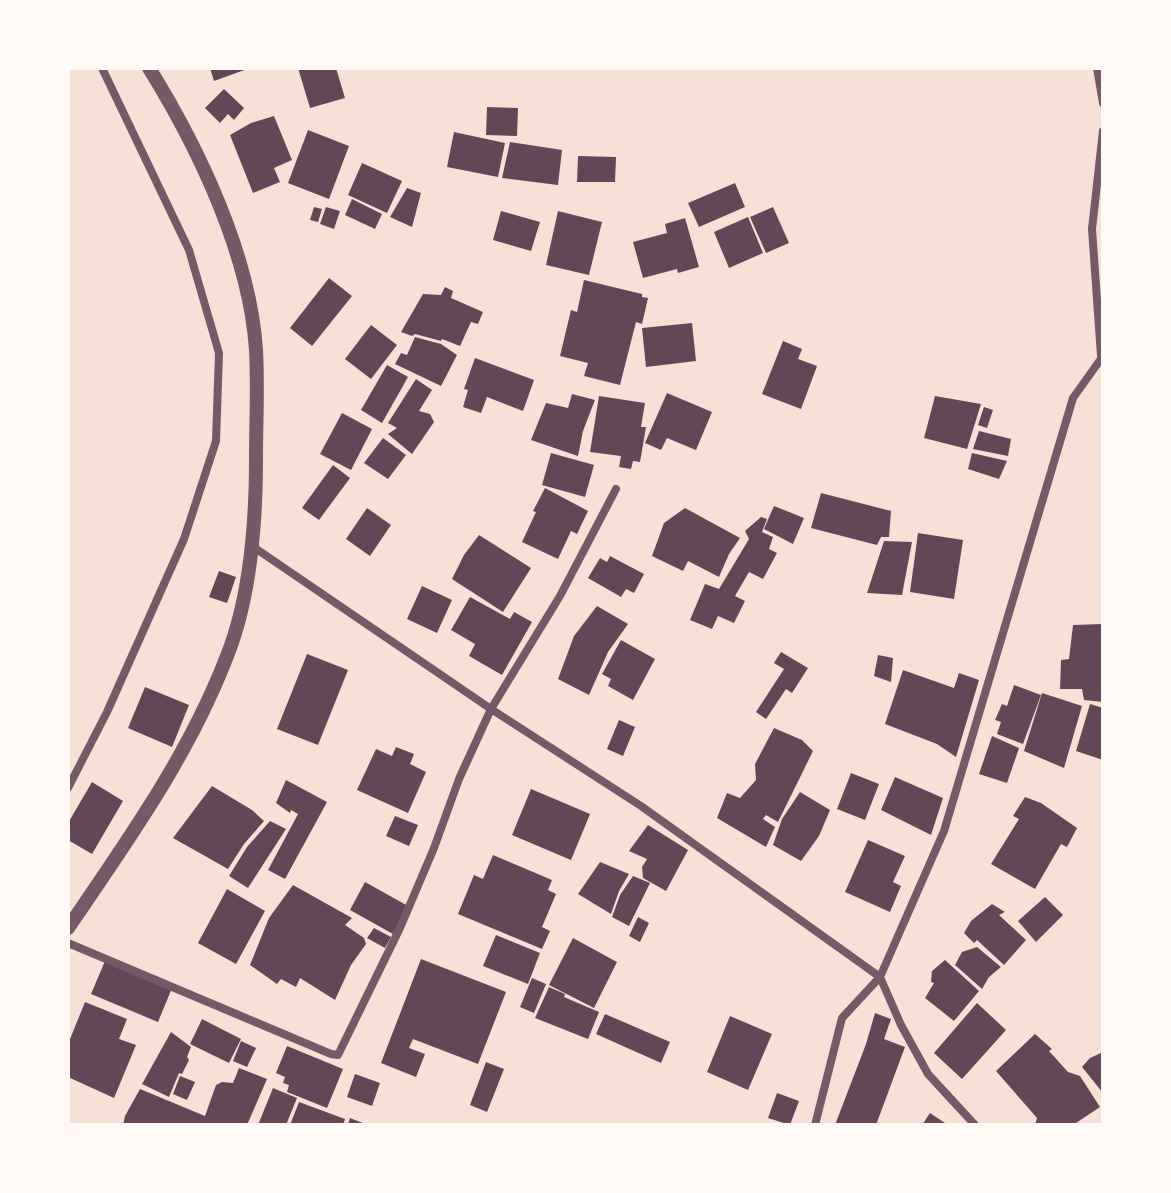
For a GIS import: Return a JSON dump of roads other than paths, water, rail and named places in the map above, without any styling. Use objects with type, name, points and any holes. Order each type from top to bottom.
[{"type":"street","points":[[68,788],[107,712],[184,539],[216,441],[219,353],[189,250],[102,68]]},
{"type":"street","points":[[68,928],[190,741],[229,652],[252,546],[256,500],[256,348],[249,299],[212,190],[149,68]]},
{"type":"street","points":[[1097,68],[1103,103]]},
{"type":"street","points":[[815,1125],[842,1018],[880,977],[944,831],[1073,398],[1102,356],[1092,229],[1103,131]]},
{"type":"street","points":[[68,943],[338,1055],[400,928],[459,779],[491,709],[560,596],[616,489]]},
{"type":"street","points":[[252,546],[491,709],[641,806],[880,977],[901,1025],[928,1074],[975,1125]]}]
